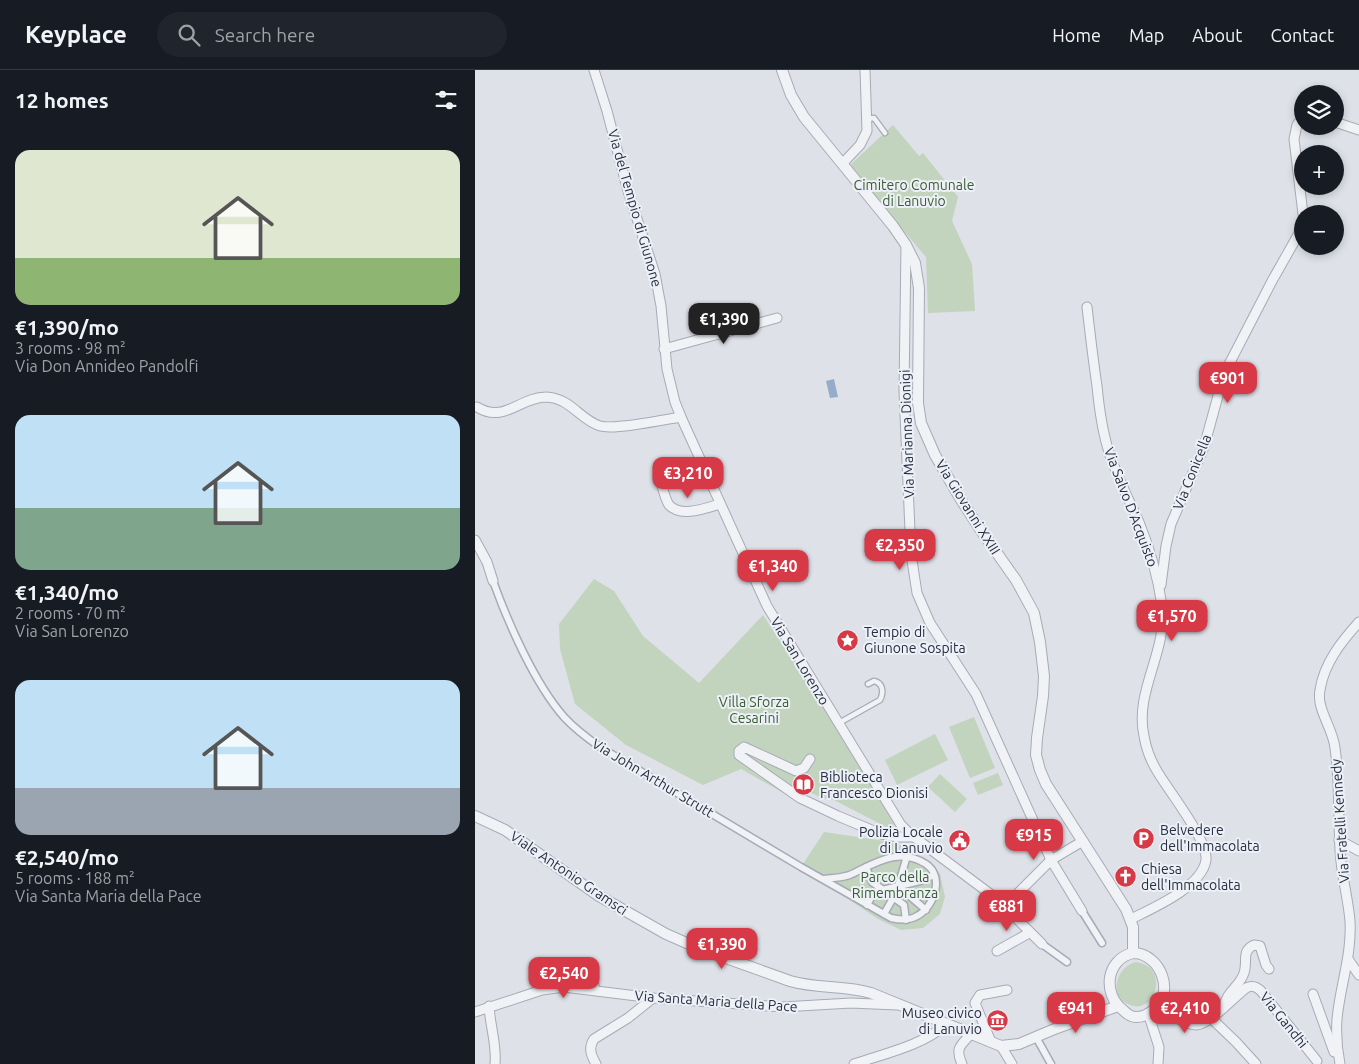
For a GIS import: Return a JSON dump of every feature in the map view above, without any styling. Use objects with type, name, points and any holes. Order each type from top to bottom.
[{"type":"street","name":"Via del Tempio di Giunone","points":[[594,70],[628,191],[654,269],[660,296],[664,349]]},
{"type":"street","name":"Via Giovanni XXIII","points":[[782,70],[787,87],[796,105],[907,245],[915,263],[919,278],[918,403],[921,426],[935,456],[960,498],[1016,580],[1033,613],[1044,671],[1043,696],[1036,742],[1038,763],[1046,784],[1131,919],[1133,952]]},
{"type":"street","points":[[843,163],[863,140],[867,131],[865,70]]},
{"type":"street","points":[[1344,125],[1359,130]]},
{"type":"street","points":[[1295,135],[1302,205]]},
{"type":"street","name":"Via Conicella","points":[[1160,593],[1165,551],[1170,529],[1206,440],[1224,374],[1294,243]]},
{"type":"street","name":"Via Marianna Dionigi","points":[[907,245],[904,391],[913,578],[919,599],[930,623],[979,700],[1051,860],[1081,911]]},
{"type":"street","name":"Via Salvo D'Acquisto","points":[[1087,307],[1106,444],[1146,542],[1160,593],[1163,616],[1162,632],[1143,702],[1143,736],[1156,769],[1198,835],[1206,860],[1200,876],[1192,884],[1131,919]]},
{"type":"street","points":[[664,349],[777,318]]},
{"type":"street","name":"Via San Lorenzo","points":[[664,349],[669,378],[681,417],[767,606],[901,825],[1005,906],[1029,933],[1042,944]]},
{"type":"street","points":[[477,406],[489,412],[497,413],[537,399],[551,398],[569,404],[595,424],[609,427],[681,417]]},
{"type":"street","points":[[661,482],[668,503],[675,508],[693,510],[720,504]]},
{"type":"street","points":[[475,540],[485,558],[493,581]]},
{"type":"street","name":"Via John Arthur Strutt","points":[[493,581],[515,634],[539,679],[559,710],[575,729],[624,763],[801,867],[891,918],[906,920]]},
{"type":"street","name":"Via Fratelli Kennedy","points":[[1339,1064],[1336,1038],[1337,1018],[1348,960],[1350,921],[1339,840],[1335,748],[1333,734],[1320,702],[1319,691],[1327,667],[1335,652],[1359,622]]},
{"type":"street","points":[[810,759],[804,768],[796,771],[744,747],[739,751],[739,755],[800,798],[881,834],[914,837]]},
{"type":"street","name":"Viale Antonio Gramsci","points":[[475,816],[505,830],[572,879],[605,900],[682,942],[790,981],[815,987],[857,989],[875,994],[996,1044]]},
{"type":"street","points":[[1339,840],[1359,851]]},
{"type":"street","points":[[1005,906],[1051,860],[1083,841]]},
{"type":"street","points":[[884,914],[894,898],[907,856]]},
{"type":"street","points":[[823,879],[847,876],[866,867],[888,857],[907,856],[931,868],[934,875],[936,888],[926,910],[917,917],[906,920],[904,905],[871,882],[866,867]]},
{"type":"street","points":[[867,905],[875,892],[920,881],[934,875]]},
{"type":"street","points":[[898,886],[926,910]]},
{"type":"street","points":[[1081,911],[1102,943]]},
{"type":"street","points":[[997,951],[1029,933]]},
{"type":"street","points":[[1042,944],[1067,962]]},
{"type":"street","name":"Via Gandhi","points":[[1224,1006],[1229,993],[1240,981],[1244,973],[1245,954],[1249,947],[1253,944],[1260,946],[1269,969]]},
{"type":"street","points":[[1133,952],[1147,956],[1153,962],[1161,974],[1165,986],[1165,992],[1157,1007],[1148,1014],[1138,1017],[1132,1016],[1118,1006],[1110,994],[1111,975],[1119,961],[1133,952]]},
{"type":"street","points":[[1348,960],[1359,975]]},
{"type":"street","points":[[567,970],[575,976],[592,982],[594,984],[593,990]]},
{"type":"street","name":"Via Gandhi","points":[[1211,1018],[1246,988],[1256,986],[1317,1061]]},
{"type":"street","name":"Via Santa Maria della Pace","points":[[475,1012],[546,989],[564,987],[653,998],[789,1007],[851,1003],[901,1005]]},
{"type":"street","points":[[1007,990],[981,996],[976,1000],[976,1008],[996,1044],[1012,1064]]},
{"type":"street","name":"Via Gandhi","points":[[1313,994],[1339,1064]]},
{"type":"street","points":[[596,1064],[590,1051],[591,1043],[594,1039],[628,1018],[653,998]]},
{"type":"street","points":[[489,1006],[490,1026],[495,1045],[495,1064]]},
{"type":"street","points":[[996,1044],[1014,1046],[1118,1006]]},
{"type":"street","points":[[1157,1007],[1192,1024],[1200,1025],[1211,1018],[1237,1042],[1256,1064]]},
{"type":"street","points":[[1148,1014],[1159,1047],[1158,1064]]},
{"type":"street","points":[[854,1064],[925,1039],[947,1024]]},
{"type":"street","points":[[962,1064],[957,1054],[958,1050],[971,1034]]},
{"type":"street","points":[[1031,1039],[1051,1064]]},
{"type":"lane","points":[[867,119],[874,118],[885,132]]},
{"type":"lane","points":[[838,724],[880,700],[882,696],[881,685],[874,681],[868,684]]},
{"type":"green space","name":"Cimitero Comunale di Lanuvio","points":[[893,125],[919,156],[923,153],[958,197],[952,221],[972,264],[975,311],[928,313],[926,257],[849,166]]},
{"type":"green space","name":"Villa Sforza Cesarini","points":[[594,579],[614,591],[643,636],[699,683],[763,615],[837,728],[894,824],[892,830],[834,800],[822,798],[805,790],[798,801],[741,769],[703,785],[626,745],[575,704],[560,649],[559,624]]},
{"type":"green space","points":[[974,717],[995,768],[970,778],[949,727]]},
{"type":"green space","points":[[935,734],[948,760],[897,785],[885,760]]},
{"type":"green space","points":[[998,773],[1003,785],[978,795],[973,783]]},
{"type":"green space","points":[[940,774],[967,799],[955,812],[928,787]]},
{"type":"green space","name":"Parco della Rimembranza","points":[[824,832],[885,841],[903,846],[926,860],[940,874],[945,897],[940,914],[923,928],[901,930],[878,919],[801,867]]},
{"type":"green space","points":[[1136,962],[1147,966],[1153,972],[1156,980],[1152,997],[1146,1003],[1139,1006],[1130,1005],[1122,1000],[1117,993],[1117,982],[1122,971]]},
{"type":"water","points":[[834,379],[838,397],[830,398],[826,381]]},
{"type":"place","name":"Tempio di Giunone Sospita","points":[[848,640]]},
{"type":"place","name":"Biblioteca Francesco Dionisi","points":[[804,785]]},
{"type":"place","name":"Belvedere dell'Immacolata","points":[[1144,838]]},
{"type":"place","name":"Polizia Locale di Lanuvio","points":[[959,840]]},
{"type":"place","name":"Chiesa dell'Immacolata","points":[[1125,877]]},
{"type":"place","name":"Museo civico di Lanuvio","points":[[998,1021]]}]
